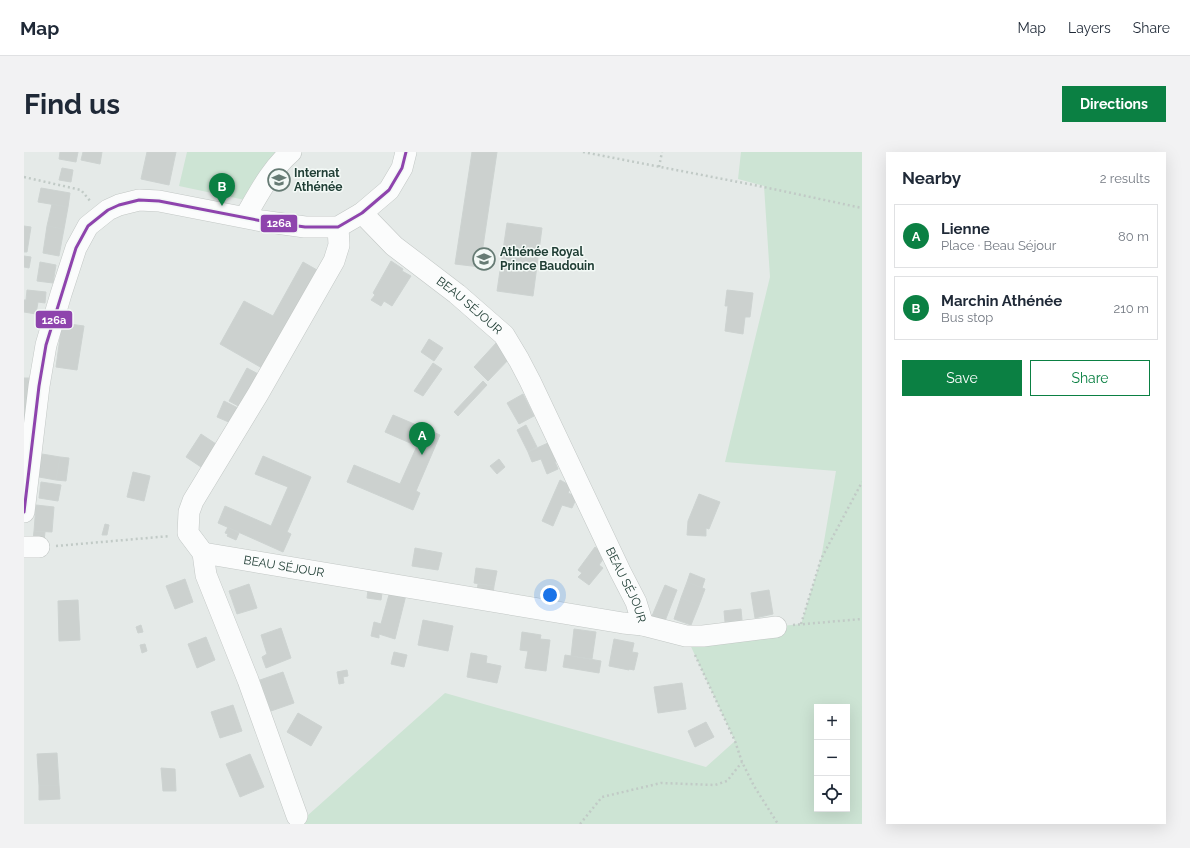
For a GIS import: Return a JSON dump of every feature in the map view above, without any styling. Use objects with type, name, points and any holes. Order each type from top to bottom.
[{"type":"street","points":[[245,217],[263,186],[291,152]]},
{"type":"street","points":[[24,512],[39,386],[46,345],[76,248],[88,226],[108,210],[119,205],[139,200],[160,201],[305,227],[338,227],[362,213],[389,190],[402,168],[406,152]]},
{"type":"street","name":"BEAU SÉJOUR","points":[[203,553],[623,623],[643,625],[636,602],[530,381],[504,335],[457,294],[394,246],[362,213]]},
{"type":"street","points":[[298,816],[248,680],[206,575],[203,553],[188,533],[188,512],[193,501],[258,394],[334,261],[339,245],[338,227]]},
{"type":"street","points":[[643,625],[686,636],[703,636],[776,627]]},
{"type":"path","points":[[583,152],[862,208]]},
{"type":"path","points":[[659,167],[662,152]]},
{"type":"path","points":[[24,178],[81,190],[102,215]]},
{"type":"path","points":[[862,482],[821,559],[801,624],[862,619]]},
{"type":"path","points":[[32,547],[157,538],[188,533]]},
{"type":"path","points":[[686,636],[735,741],[742,762],[754,786],[778,824]]},
{"type":"path","points":[[580,824],[602,798],[661,783],[715,786],[727,781],[742,762]]},
{"type":"green space","points":[[187,152],[282,152],[245,200],[179,186]]},
{"type":"green space","points":[[741,152],[862,152],[862,824],[298,824],[445,693],[706,767],[735,741],[686,636],[801,624],[821,559],[836,471],[725,462],[770,277],[764,186],[738,179]]},
{"type":"building","points":[[60,152],[78,152],[76,162],[59,159]]},
{"type":"building","points":[[83,152],[102,152],[100,164],[81,160]]},
{"type":"building","points":[[147,152],[176,152],[169,185],[141,179]]},
{"type":"building","points":[[472,152],[497,152],[480,267],[455,264]]},
{"type":"building","points":[[62,168],[73,170],[71,182],[59,180]]},
{"type":"building","points":[[41,188],[70,193],[68,207],[38,202]]},
{"type":"building","points":[[52,204],[68,207],[64,229],[47,226]]},
{"type":"building","points":[[507,223],[542,228],[533,296],[497,291]]},
{"type":"building","points":[[24,226],[31,227],[27,252],[24,252]]},
{"type":"building","points":[[47,226],[64,229],[59,256],[43,253]]},
{"type":"building","points":[[24,256],[31,257],[29,268],[24,267]]},
{"type":"building","points":[[391,261],[403,269],[402,271],[411,276],[392,306],[384,301],[381,306],[371,300],[375,295],[373,293]]},
{"type":"building","points":[[40,262],[56,265],[53,283],[37,281]]},
{"type":"building","points":[[303,262],[317,270],[262,368],[220,344],[244,301],[273,316]]},
{"type":"building","points":[[27,290],[46,292],[45,303],[38,302],[36,314],[24,312],[24,300],[26,300]]},
{"type":"building","points":[[727,290],[753,293],[750,317],[745,317],[743,334],[725,331],[728,306],[725,306]]},
{"type":"building","points":[[62,323],[84,326],[77,370],[56,367]]},
{"type":"building","points":[[429,339],[443,348],[434,361],[421,352]]},
{"type":"building","points":[[497,342],[512,356],[488,381],[474,367]]},
{"type":"building","points":[[433,363],[442,369],[423,396],[414,391]]},
{"type":"building","points":[[247,368],[260,375],[242,408],[229,401]]},
{"type":"building","points":[[24,378],[29,378],[27,399],[24,399]]},
{"type":"building","points":[[483,381],[487,385],[458,416],[454,412]]},
{"type":"building","points":[[523,394],[534,416],[519,424],[507,403]]},
{"type":"building","points":[[24,399],[27,399],[24,428]]},
{"type":"building","points":[[224,401],[238,408],[231,423],[217,417]]},
{"type":"building","points":[[393,415],[440,435],[416,491],[420,493],[413,510],[347,482],[354,465],[400,484],[417,446],[385,432]]},
{"type":"building","points":[[526,425],[537,447],[528,452],[517,430]]},
{"type":"building","points":[[201,434],[216,444],[201,467],[186,457]]},
{"type":"building","points":[[548,443],[558,469],[547,474],[541,459],[532,462],[528,452]]},
{"type":"building","points":[[42,454],[60,457],[56,480],[39,477]]},
{"type":"building","points":[[263,456],[311,477],[287,532],[291,534],[283,552],[218,523],[225,506],[271,526],[288,487],[255,474]]},
{"type":"building","points":[[60,457],[69,458],[66,481],[56,480]]},
{"type":"building","points":[[499,459],[505,467],[497,474],[490,466]]},
{"type":"building","points":[[133,472],[150,476],[144,501],[127,497]]},
{"type":"building","points":[[560,480],[571,486],[568,493],[577,497],[572,508],[562,505],[553,526],[542,521]]},
{"type":"building","points":[[41,482],[61,485],[58,501],[39,498]]},
{"type":"building","points":[[699,494],[720,502],[709,529],[706,528],[706,536],[687,535],[688,521]]},
{"type":"building","points":[[36,505],[54,507],[52,532],[34,531]]},
{"type":"building","points":[[105,524],[109,525],[107,535],[102,535]]},
{"type":"building","points":[[228,527],[239,533],[236,540],[227,536],[228,534],[225,533]]},
{"type":"building","points":[[34,531],[45,532],[44,541],[33,540]]},
{"type":"building","points":[[595,547],[606,555],[599,565],[603,568],[589,585],[578,577],[582,573],[578,570]]},
{"type":"building","points":[[415,548],[442,553],[438,570],[412,566]]},
{"type":"building","points":[[476,568],[497,571],[494,586],[474,583]]},
{"type":"building","points":[[690,573],[705,579],[702,588],[687,582]]},
{"type":"building","points":[[185,579],[193,602],[175,609],[166,586]]},
{"type":"building","points":[[687,582],[705,589],[699,605],[681,598]]},
{"type":"building","points":[[249,584],[257,608],[237,614],[229,591]]},
{"type":"building","points":[[478,584],[494,586],[493,594],[477,592]]},
{"type":"building","points":[[665,585],[677,590],[665,621],[652,616]]},
{"type":"building","points":[[368,590],[382,593],[381,600],[367,598]]},
{"type":"building","points":[[769,590],[773,614],[755,618],[751,593]]},
{"type":"building","points":[[390,591],[406,595],[395,639],[379,634],[379,638],[371,636],[374,622],[381,624]]},
{"type":"building","points":[[681,598],[699,605],[691,625],[674,619]]},
{"type":"building","points":[[78,600],[80,640],[59,641],[58,601]]},
{"type":"building","points":[[741,609],[742,620],[725,622],[724,611]]},
{"type":"building","points":[[423,620],[453,626],[448,651],[418,645]]},
{"type":"building","points":[[141,625],[143,632],[138,633],[136,627]]},
{"type":"building","points":[[281,628],[291,658],[266,668],[262,657],[267,654],[261,635]]},
{"type":"building","points":[[574,629],[596,632],[592,659],[571,656]]},
{"type":"building","points":[[522,632],[541,635],[540,639],[550,640],[546,671],[525,668],[528,651],[520,650]]},
{"type":"building","points":[[206,637],[215,660],[197,668],[188,644]]},
{"type":"building","points":[[614,639],[634,643],[632,652],[638,653],[634,670],[609,666]]},
{"type":"building","points":[[145,644],[147,651],[142,653],[140,645]]},
{"type":"building","points":[[394,652],[407,655],[404,667],[391,664]]},
{"type":"building","points":[[471,653],[487,656],[486,663],[501,666],[497,683],[467,677]]},
{"type":"building","points":[[565,655],[601,661],[599,673],[563,667]]},
{"type":"building","points":[[347,670],[348,676],[343,677],[344,683],[339,684],[337,672]]},
{"type":"building","points":[[283,672],[294,703],[271,711],[260,680]]},
{"type":"building","points":[[682,683],[686,709],[658,713],[654,687]]},
{"type":"building","points":[[233,705],[242,731],[220,738],[211,712]]},
{"type":"building","points":[[298,713],[322,727],[311,746],[287,732]]},
{"type":"building","points":[[706,722],[714,737],[695,747],[688,731]]},
{"type":"building","points":[[57,753],[59,785],[39,786],[37,754]]},
{"type":"building","points":[[250,754],[264,787],[240,797],[226,764]]},
{"type":"building","points":[[161,768],[175,769],[176,791],[163,791]]},
{"type":"building","points":[[59,785],[60,799],[39,800],[39,786]]},
{"type":"transit line","name":"126a","points":[[24,512],[39,386],[46,345],[76,248],[88,226],[108,210],[119,205],[139,200],[159,201],[262,221],[305,227],[338,227],[362,213],[389,190],[402,168],[406,152]]},
{"type":"place","name":"Internat Athénée","points":[[279,180]]},
{"type":"place","name":"Marchin Athénée","points":[[222,206]]},
{"type":"place","name":"Athénée Royal Prince Baudouin","points":[[484,259]]},
{"type":"place","name":"Lienne","points":[[422,455]]}]
